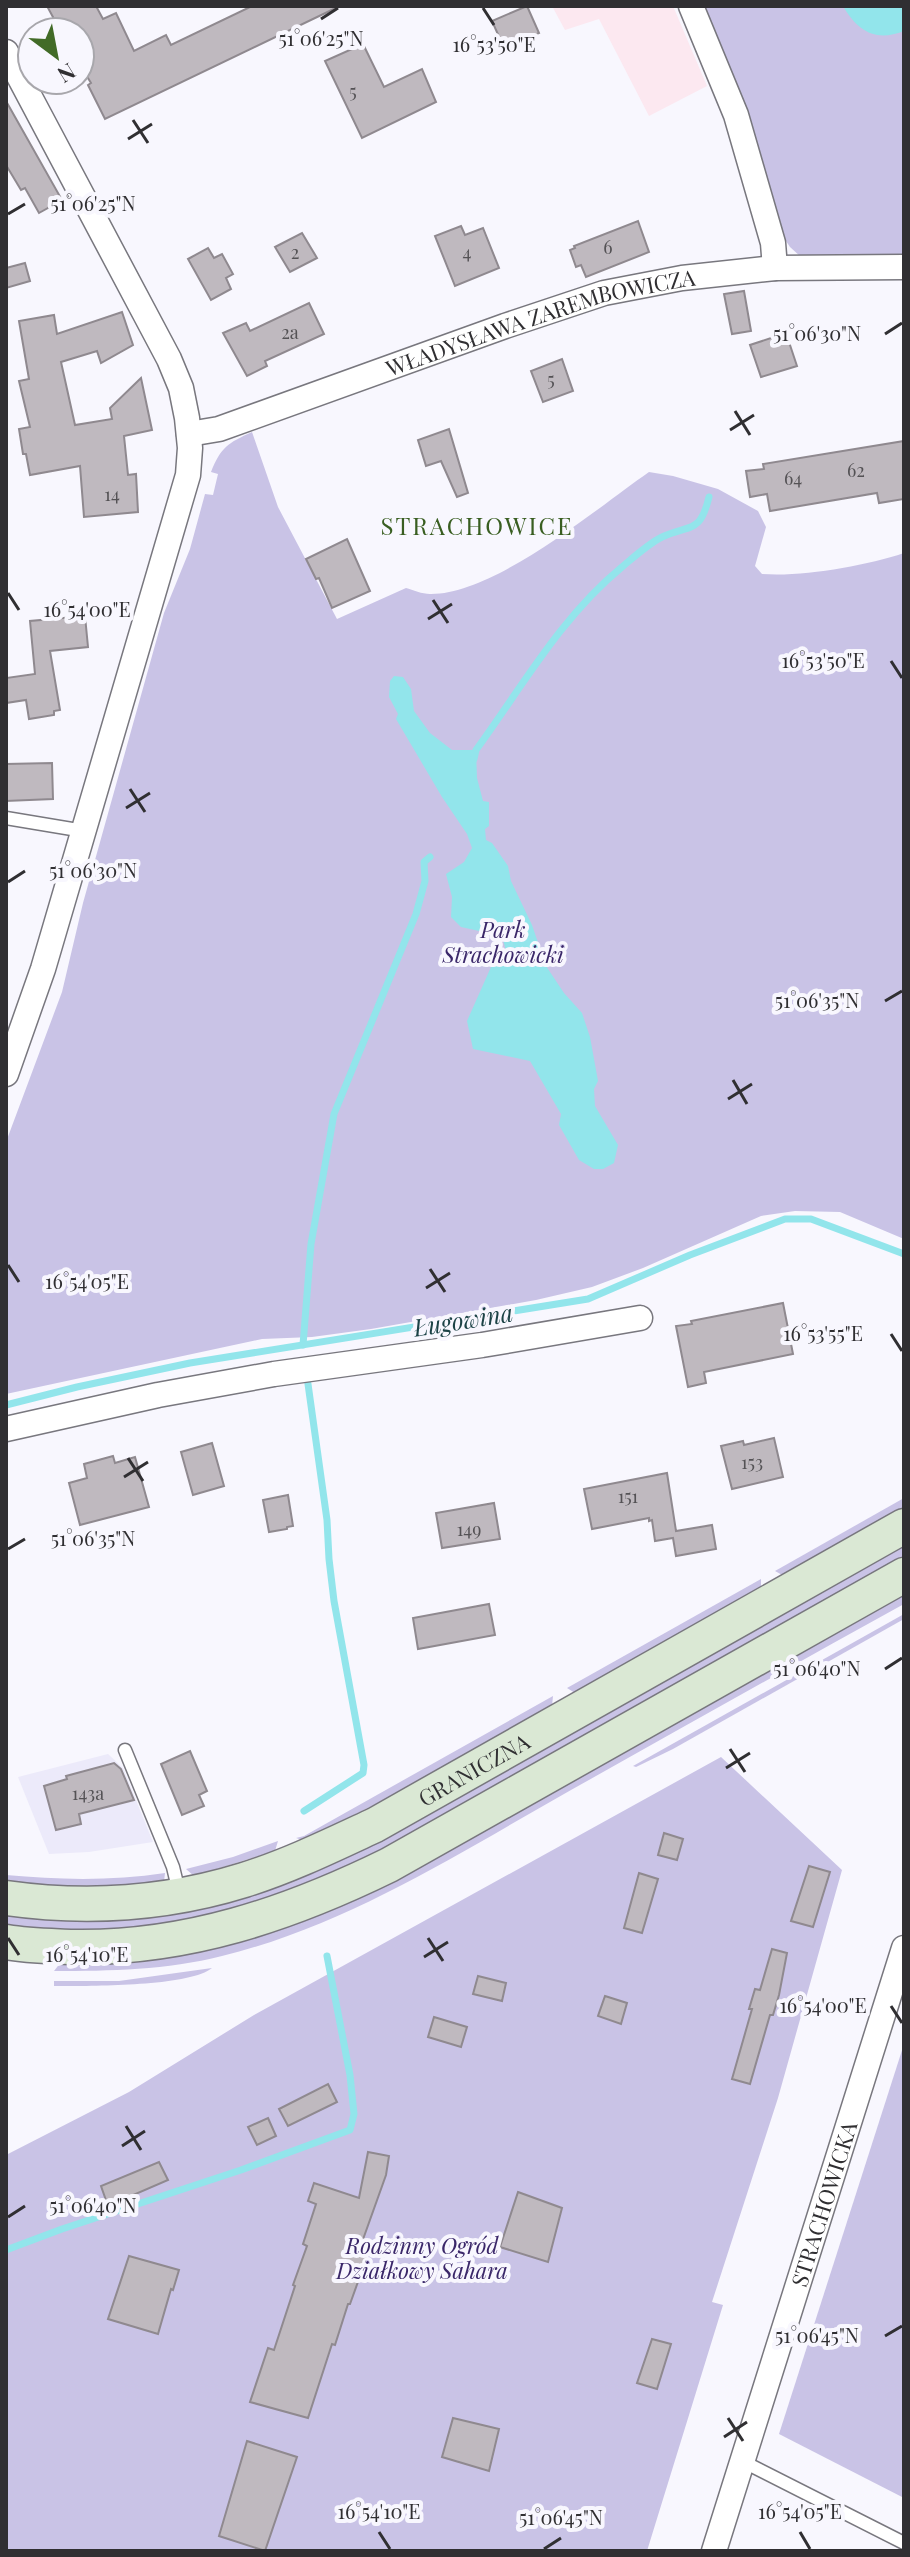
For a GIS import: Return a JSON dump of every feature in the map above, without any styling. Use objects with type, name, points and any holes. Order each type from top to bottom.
[{"type":"main road","name":"GRANICZNA","points":[[6,1898],[43,1902],[124,1903],[180,1895],[244,1880],[299,1860],[375,1825],[904,1526]]},
{"type":"main road","name":"GRANICZNA","points":[[6,1942],[115,1948],[156,1943],[244,1925],[332,1892],[389,1865],[904,1575]]},
{"type":"street","points":[[691,6],[736,115],[773,243],[775,268]]},
{"type":"street","points":[[6,52],[169,359],[181,388],[189,434],[188,475],[184,490],[43,969],[6,1074]]},
{"type":"street","name":"WŁADYSŁAWA ZAREMBOWICZA","points":[[189,434],[219,429],[604,293],[682,278],[775,268],[904,267]]},
{"type":"street","points":[[6,1429],[158,1395],[274,1374],[482,1345],[640,1318]]},
{"type":"street","name":"STRACHOWICKA","points":[[714,2551],[904,1948]]},
{"type":"lane","points":[[6,818],[84,831]]},
{"type":"lane","points":[[125,1750],[173,1867],[180,1895]]},
{"type":"lane","points":[[742,2461],[904,2543]]},
{"type":"shaded area","points":[[552,6],[673,6],[707,86],[649,116],[599,19],[565,30]]},
{"type":"shaded area","points":[[108,1754],[123,1768],[153,1842],[89,1852],[49,1854],[18,1777]]},
{"type":"green space","points":[[701,6],[904,6],[904,256],[801,257],[790,247],[782,235]]},
{"type":"green space","name":"Park Strachowicki","points":[[252,432],[278,507],[337,619],[406,588],[430,594],[456,591],[484,581],[544,547],[649,472],[718,489],[758,511],[766,527],[755,566],[762,574],[834,570],[904,553],[904,1239],[840,1212],[795,1211],[761,1216],[592,1287],[371,1329],[312,1337],[262,1339],[6,1394],[6,1142],[62,992],[83,903],[164,613],[190,549],[205,494],[213,495],[218,474],[211,472],[226,447]]},
{"type":"green space","points":[[904,1498],[904,1508],[784,1576],[775,1571]]},
{"type":"green space","points":[[904,1544],[904,1559],[391,1846],[339,1871],[249,1906],[190,1920],[98,1930],[6,1925],[6,1913],[184,1909]]},
{"type":"green space","points":[[761,1579],[761,1588],[575,1693],[567,1688]]},
{"type":"green space","points":[[904,1593],[904,1604],[445,1862],[314,1926],[269,1943],[201,1961],[138,1969],[54,1971],[61,1962],[136,1962],[211,1950],[283,1929],[353,1900]]},
{"type":"green space","points":[[904,1614],[904,1619],[673,1749],[633,1766]]},
{"type":"green space","points":[[553,1696],[552,1706],[372,1806],[302,1840],[296,1838],[304,1836]]},
{"type":"green space","name":"Rodzinny Ogród Działkowy Sahara","points":[[721,1757],[842,1870],[778,2098],[712,2302],[723,2305],[647,2551],[6,2551],[6,2155],[129,2092],[254,2015]]},
{"type":"green space","points":[[278,1841],[275,1851],[194,1876],[186,1869],[233,1857]]},
{"type":"green space","points":[[165,1873],[164,1882],[124,1885],[66,1886],[6,1882],[6,1875],[86,1879]]},
{"type":"green space","points":[[212,1968],[182,1979],[160,1982],[54,1986],[54,1981],[119,1981]]},
{"type":"green space","points":[[904,2044],[904,2498],[779,2434]]},
{"type":"water","points":[[843,6],[904,6],[904,31],[876,35],[855,22]]},
{"type":"water","points":[[394,676],[403,677],[411,689],[414,711],[430,733],[452,750],[476,750],[477,778],[483,801],[489,802],[486,840],[492,843],[508,866],[511,881],[532,925],[546,966],[582,1013],[590,1037],[598,1081],[594,1089],[595,1106],[618,1145],[614,1163],[603,1169],[594,1169],[579,1160],[559,1125],[561,1114],[530,1061],[473,1049],[467,1021],[491,967],[508,958],[502,936],[461,927],[451,917],[452,897],[446,874],[464,862],[472,848],[467,834],[396,719],[398,714],[389,697],[390,681]]},
{"type":"building","points":[[47,6],[96,6],[103,19],[116,13],[134,51],[166,35],[171,45],[252,6],[340,6],[105,119],[94,96],[96,96],[96,16],[52,16]]},
{"type":"building","points":[[527,6],[539,33],[504,48],[492,21]]},
{"type":"building","points":[[363,44],[384,87],[422,69],[436,102],[362,138],[325,61]]},
{"type":"building","points":[[6,101],[62,200],[39,213],[25,188],[21,190],[6,165]]},
{"type":"building","points":[[638,221],[649,252],[586,277],[581,265],[576,267],[570,250],[574,246]]},
{"type":"building","points":[[461,226],[465,235],[483,228],[499,268],[455,286],[435,236]]},
{"type":"building","points":[[302,233],[317,258],[290,272],[275,247]]},
{"type":"building","points":[[208,248],[214,258],[222,254],[233,274],[226,278],[231,289],[211,300],[188,259]]},
{"type":"building","points":[[25,263],[30,281],[6,288],[6,268]]},
{"type":"building","points":[[744,291],[751,331],[732,334],[724,294]]},
{"type":"building","points":[[309,303],[324,334],[265,361],[267,366],[247,376],[223,333],[246,323],[250,331]]},
{"type":"building","points":[[122,312],[133,345],[101,363],[97,351],[61,362],[75,425],[112,419],[110,408],[141,378],[152,430],[124,436],[128,475],[136,474],[138,512],[84,517],[80,466],[30,475],[26,454],[23,454],[19,429],[30,427],[19,381],[29,379],[19,321],[54,315],[57,334]]},
{"type":"building","points":[[786,333],[797,366],[761,377],[750,345]]},
{"type":"building","points":[[562,359],[573,391],[543,402],[531,371]]},
{"type":"building","points":[[449,429],[468,493],[457,497],[441,461],[426,466],[418,440]]},
{"type":"building","points":[[904,441],[904,499],[879,503],[877,493],[770,511],[767,494],[750,497],[746,471],[764,469],[763,464]]},
{"type":"building","points":[[347,539],[370,591],[332,608],[319,578],[316,579],[306,559]]},
{"type":"building","points":[[85,616],[88,647],[50,651],[60,710],[54,711],[54,715],[29,719],[26,700],[6,703],[6,678],[35,674],[30,621]]},
{"type":"building","points":[[52,763],[53,799],[6,801],[6,764]]},
{"type":"building","points":[[783,1303],[793,1354],[704,1372],[706,1383],[688,1387],[676,1326]]},
{"type":"building","points":[[774,1438],[783,1477],[732,1489],[721,1446],[743,1441],[744,1445]]},
{"type":"building","points":[[212,1443],[224,1486],[193,1495],[181,1452]]},
{"type":"building","points":[[113,1456],[115,1463],[135,1457],[149,1507],[80,1525],[69,1483],[87,1478],[84,1464]]},
{"type":"building","points":[[667,1473],[676,1531],[712,1525],[716,1549],[676,1556],[673,1538],[655,1541],[649,1518],[592,1529],[584,1489]]},
{"type":"building","points":[[288,1495],[293,1526],[269,1532],[263,1500]]},
{"type":"building","points":[[494,1503],[500,1539],[442,1548],[436,1513]]},
{"type":"building","points":[[489,1604],[495,1635],[418,1649],[413,1618]]},
{"type":"building","points":[[190,1751],[207,1791],[199,1795],[204,1806],[182,1815],[161,1764]]},
{"type":"building","points":[[114,1763],[121,1769],[134,1800],[79,1814],[81,1824],[56,1830],[44,1786],[67,1779],[66,1776]]},
{"type":"building","points":[[664,1833],[683,1839],[677,1860],[658,1855]]},
{"type":"building","points":[[809,1866],[830,1872],[813,1927],[791,1921]]},
{"type":"building","points":[[639,1873],[658,1879],[642,1933],[624,1928]]},
{"type":"building","points":[[772,1949],[787,1953],[779,1995],[750,2084],[732,2079],[755,1989],[760,1990]]},
{"type":"building","points":[[478,1976],[506,1983],[502,2001],[473,1994]]},
{"type":"building","points":[[605,1996],[627,2003],[621,2024],[598,2016]]},
{"type":"building","points":[[434,2017],[467,2027],[461,2047],[428,2037]]},
{"type":"building","points":[[328,2084],[337,2102],[288,2126],[279,2109]]},
{"type":"building","points":[[268,2118],[276,2136],[257,2145],[248,2127]]},
{"type":"building","points":[[368,2152],[389,2156],[386,2175],[361,2245],[369,2247],[359,2279],[335,2345],[332,2344],[308,2418],[250,2402],[268,2348],[274,2350],[307,2246],[303,2244],[316,2204],[308,2201],[314,2183],[359,2198]]},
{"type":"building","points":[[159,2162],[168,2180],[108,2206],[101,2186]]},
{"type":"building","points":[[518,2192],[562,2208],[548,2262],[500,2247]]},
{"type":"building","points":[[129,2256],[179,2270],[158,2334],[108,2319]]},
{"type":"building","points":[[652,2339],[671,2344],[657,2389],[637,2383]]},
{"type":"building","points":[[453,2418],[499,2429],[489,2471],[442,2457]]},
{"type":"building","points":[[247,2441],[297,2457],[265,2551],[219,2536]]},
{"type":"waterway","points":[[474,759],[476,750],[526,678],[580,608],[646,547],[698,522],[709,497]]},
{"type":"waterway","points":[[303,1345],[311,1244],[334,1114],[416,914],[425,881],[424,862],[430,857]]},
{"type":"waterway","name":"Ługowina","points":[[6,1405],[190,1363],[588,1299],[785,1219],[811,1219],[904,1254]]},
{"type":"waterway","points":[[304,1811],[363,1773],[364,1765],[334,1601],[327,1520],[308,1384]]},
{"type":"waterway","points":[[6,2250],[350,2130],[354,2114],[350,2075],[327,1956]]},
{"type":"district","name":"STRACHOWICE","points":[[477,525]]}]
